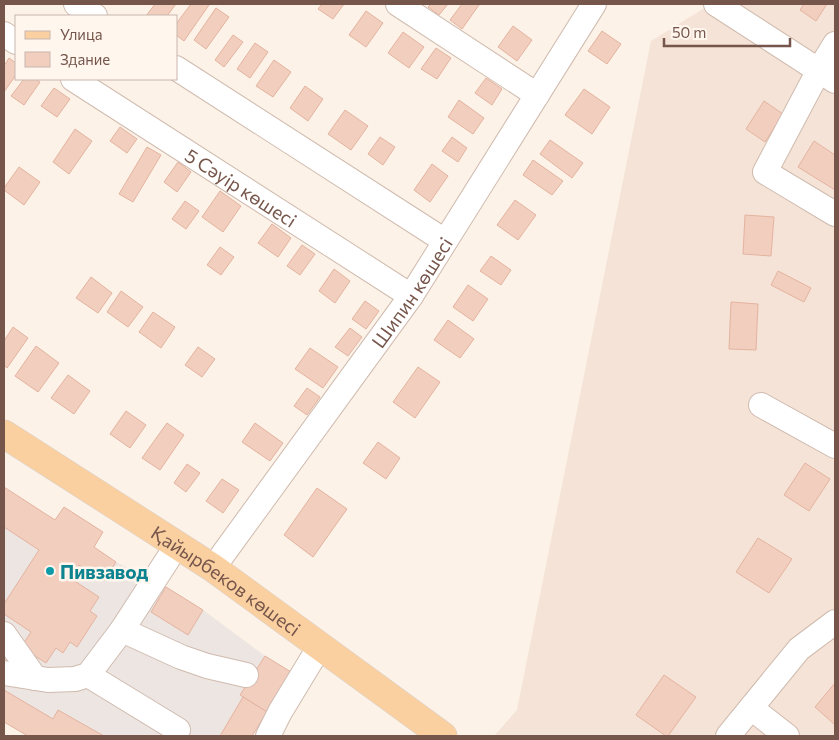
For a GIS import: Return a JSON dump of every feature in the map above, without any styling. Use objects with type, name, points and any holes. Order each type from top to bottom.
[{"type":"main road","name":"Қайырбеков көшесі","points":[[4,434],[213,568],[443,736]]},
{"type":"street","points":[[76,4],[93,15]]},
{"type":"street","points":[[398,4],[537,95]]},
{"type":"street","name":"Шипин көшесі","points":[[213,568],[411,296],[594,4]]},
{"type":"street","points":[[716,4],[827,75]]},
{"type":"street","points":[[4,34],[15,41]]},
{"type":"street","points":[[835,44],[827,75],[765,172],[835,214]]},
{"type":"street","points":[[178,69],[445,241]]},
{"type":"street","name":"5 Сәуір көшесі","points":[[75,80],[411,296]]},
{"type":"street","points":[[761,405],[835,446]]},
{"type":"street","points":[[4,673],[48,680],[76,679],[88,675],[122,630],[177,545]]},
{"type":"street","points":[[728,736],[799,649],[835,622]]},
{"type":"street","points":[[122,630],[181,657],[207,666],[246,675]]},
{"type":"street","points":[[4,634],[35,678]]},
{"type":"street","points":[[268,736],[280,712],[320,646]]},
{"type":"street","points":[[88,675],[178,730]]},
{"type":"street","points":[[751,708],[786,736]]},
{"type":"shaded area","points":[[711,4],[835,4],[835,736],[494,736],[517,710],[651,41]]},
{"type":"shaded area","points":[[4,487],[55,520],[64,507],[103,532],[94,548],[116,562],[166,587],[203,610],[265,656],[291,672],[252,736],[28,736],[4,722]]},
{"type":"building","points":[[155,4],[176,4],[168,15],[147,15]]},
{"type":"building","points":[[191,4],[209,5],[184,41],[178,36],[178,21]]},
{"type":"building","points":[[322,4],[344,4],[333,19],[318,9]]},
{"type":"building","points":[[431,4],[448,4],[439,15],[428,7]]},
{"type":"building","points":[[462,4],[479,5],[462,29],[450,20]]},
{"type":"building","points":[[804,4],[827,4],[816,21],[800,10]]},
{"type":"building","points":[[216,8],[229,17],[206,49],[194,40]]},
{"type":"building","points":[[366,11],[383,23],[366,47],[349,35]]},
{"type":"building","points":[[513,26],[532,40],[517,61],[498,47]]},
{"type":"building","points":[[602,31],[621,44],[607,64],[588,51]]},
{"type":"building","points":[[403,32],[424,47],[409,68],[388,53]]},
{"type":"building","points":[[233,35],[243,42],[224,67],[215,60]]},
{"type":"building","points":[[255,43],[268,52],[250,78],[237,69]]},
{"type":"building","points":[[436,48],[451,58],[437,79],[421,69]]},
{"type":"building","points":[[9,58],[15,62],[15,76],[4,92],[4,66]]},
{"type":"building","points":[[274,60],[291,72],[273,97],[256,86]]},
{"type":"building","points":[[486,78],[502,89],[492,105],[475,93]]},
{"type":"building","points":[[23,80],[37,80],[40,82],[24,105],[11,96]]},
{"type":"building","points":[[305,86],[323,99],[308,121],[290,108]]},
{"type":"building","points":[[54,88],[70,99],[57,117],[41,106]]},
{"type":"building","points":[[584,89],[610,107],[592,134],[565,115]]},
{"type":"building","points":[[459,100],[484,118],[473,134],[448,117]]},
{"type":"building","points":[[764,101],[783,114],[765,142],[746,129]]},
{"type":"building","points":[[345,110],[368,126],[351,150],[328,134]]},
{"type":"building","points":[[120,127],[137,139],[127,153],[110,141]]},
{"type":"building","points":[[75,129],[92,141],[69,174],[53,162]]},
{"type":"building","points":[[380,137],[395,147],[383,165],[368,154]]},
{"type":"building","points":[[452,137],[467,148],[458,162],[442,151]]},
{"type":"building","points":[[550,140],[583,163],[572,178],[540,154]]},
{"type":"building","points":[[814,141],[835,155],[835,190],[798,167]]},
{"type":"building","points":[[147,147],[161,155],[133,202],[119,194]]},
{"type":"building","points":[[533,160],[563,181],[552,195],[523,175]]},
{"type":"building","points":[[178,162],[191,172],[177,192],[164,182]]},
{"type":"building","points":[[432,164],[448,176],[430,202],[414,190]]},
{"type":"building","points":[[19,167],[40,182],[24,205],[4,190]]},
{"type":"building","points":[[220,191],[241,206],[223,232],[202,217]]},
{"type":"building","points":[[515,200],[536,215],[518,240],[497,225]]},
{"type":"building","points":[[185,201],[199,211],[186,229],[172,219]]},
{"type":"building","points":[[745,215],[774,217],[771,256],[743,254]]},
{"type":"building","points":[[272,224],[291,238],[278,257],[258,243]]},
{"type":"building","points":[[302,245],[315,254],[300,275],[287,266]]},
{"type":"building","points":[[220,247],[234,257],[221,275],[207,265]]},
{"type":"building","points":[[491,256],[511,270],[501,285],[480,271]]},
{"type":"building","points":[[334,269],[350,281],[335,303],[319,291]]},
{"type":"building","points":[[778,271],[811,288],[804,302],[771,285]]},
{"type":"building","points":[[91,277],[112,293],[98,313],[76,298]]},
{"type":"building","points":[[468,285],[488,299],[473,321],[453,307]]},
{"type":"building","points":[[121,291],[143,307],[128,327],[107,312]]},
{"type":"building","points":[[365,301],[379,311],[366,329],[352,319]]},
{"type":"building","points":[[731,302],[758,304],[756,350],[729,349]]},
{"type":"building","points":[[153,312],[175,327],[161,348],[139,332]]},
{"type":"building","points":[[448,320],[474,339],[460,358],[434,340]]},
{"type":"building","points":[[13,327],[28,338],[7,368],[4,365],[4,341]]},
{"type":"building","points":[[350,328],[362,337],[348,356],[335,347]]},
{"type":"building","points":[[36,346],[59,363],[38,392],[15,376]]},
{"type":"building","points":[[198,347],[215,359],[202,377],[185,365]]},
{"type":"building","points":[[310,348],[338,367],[323,388],[295,369]]},
{"type":"building","points":[[418,367],[440,382],[415,418],[393,402]]},
{"type":"building","points":[[68,375],[90,391],[74,414],[51,398]]},
{"type":"building","points":[[307,388],[320,397],[307,415],[294,406]]},
{"type":"building","points":[[126,411],[146,425],[130,448],[110,434]]},
{"type":"building","points":[[167,423],[184,435],[160,470],[142,458]]},
{"type":"building","points":[[255,423],[283,443],[270,461],[242,442]]},
{"type":"building","points":[[378,442],[400,458],[386,479],[363,463]]},
{"type":"building","points":[[805,463],[830,479],[809,511],[784,495]]},
{"type":"building","points":[[187,464],[200,473],[186,492],[174,483]]},
{"type":"building","points":[[222,479],[239,490],[223,513],[206,501]]},
{"type":"building","name":"Пивзавод","points":[[4,487],[55,520],[64,507],[103,532],[94,547],[116,562],[104,581],[79,565],[70,578],[99,597],[90,611],[97,616],[77,647],[70,642],[63,653],[56,648],[46,663],[21,647],[31,632],[4,614],[4,604],[39,550],[4,527]]},
{"type":"building","points":[[317,488],[347,509],[313,557],[284,535]]},
{"type":"building","points":[[758,538],[792,559],[769,593],[736,572]]},
{"type":"building","points":[[166,587],[203,610],[188,635],[151,612]]},
{"type":"building","points":[[265,656],[291,672],[267,712],[240,695]]},
{"type":"building","points":[[664,675],[696,697],[668,736],[636,715]]},
{"type":"building","points":[[835,683],[835,722],[834,724],[815,707]]},
{"type":"building","points":[[4,690],[53,719],[58,710],[104,736],[28,736],[4,722]]},
{"type":"building","points":[[243,697],[267,712],[252,736],[220,736]]},
{"type":"place","name":"Пивзавод","points":[[50,571]]}]
